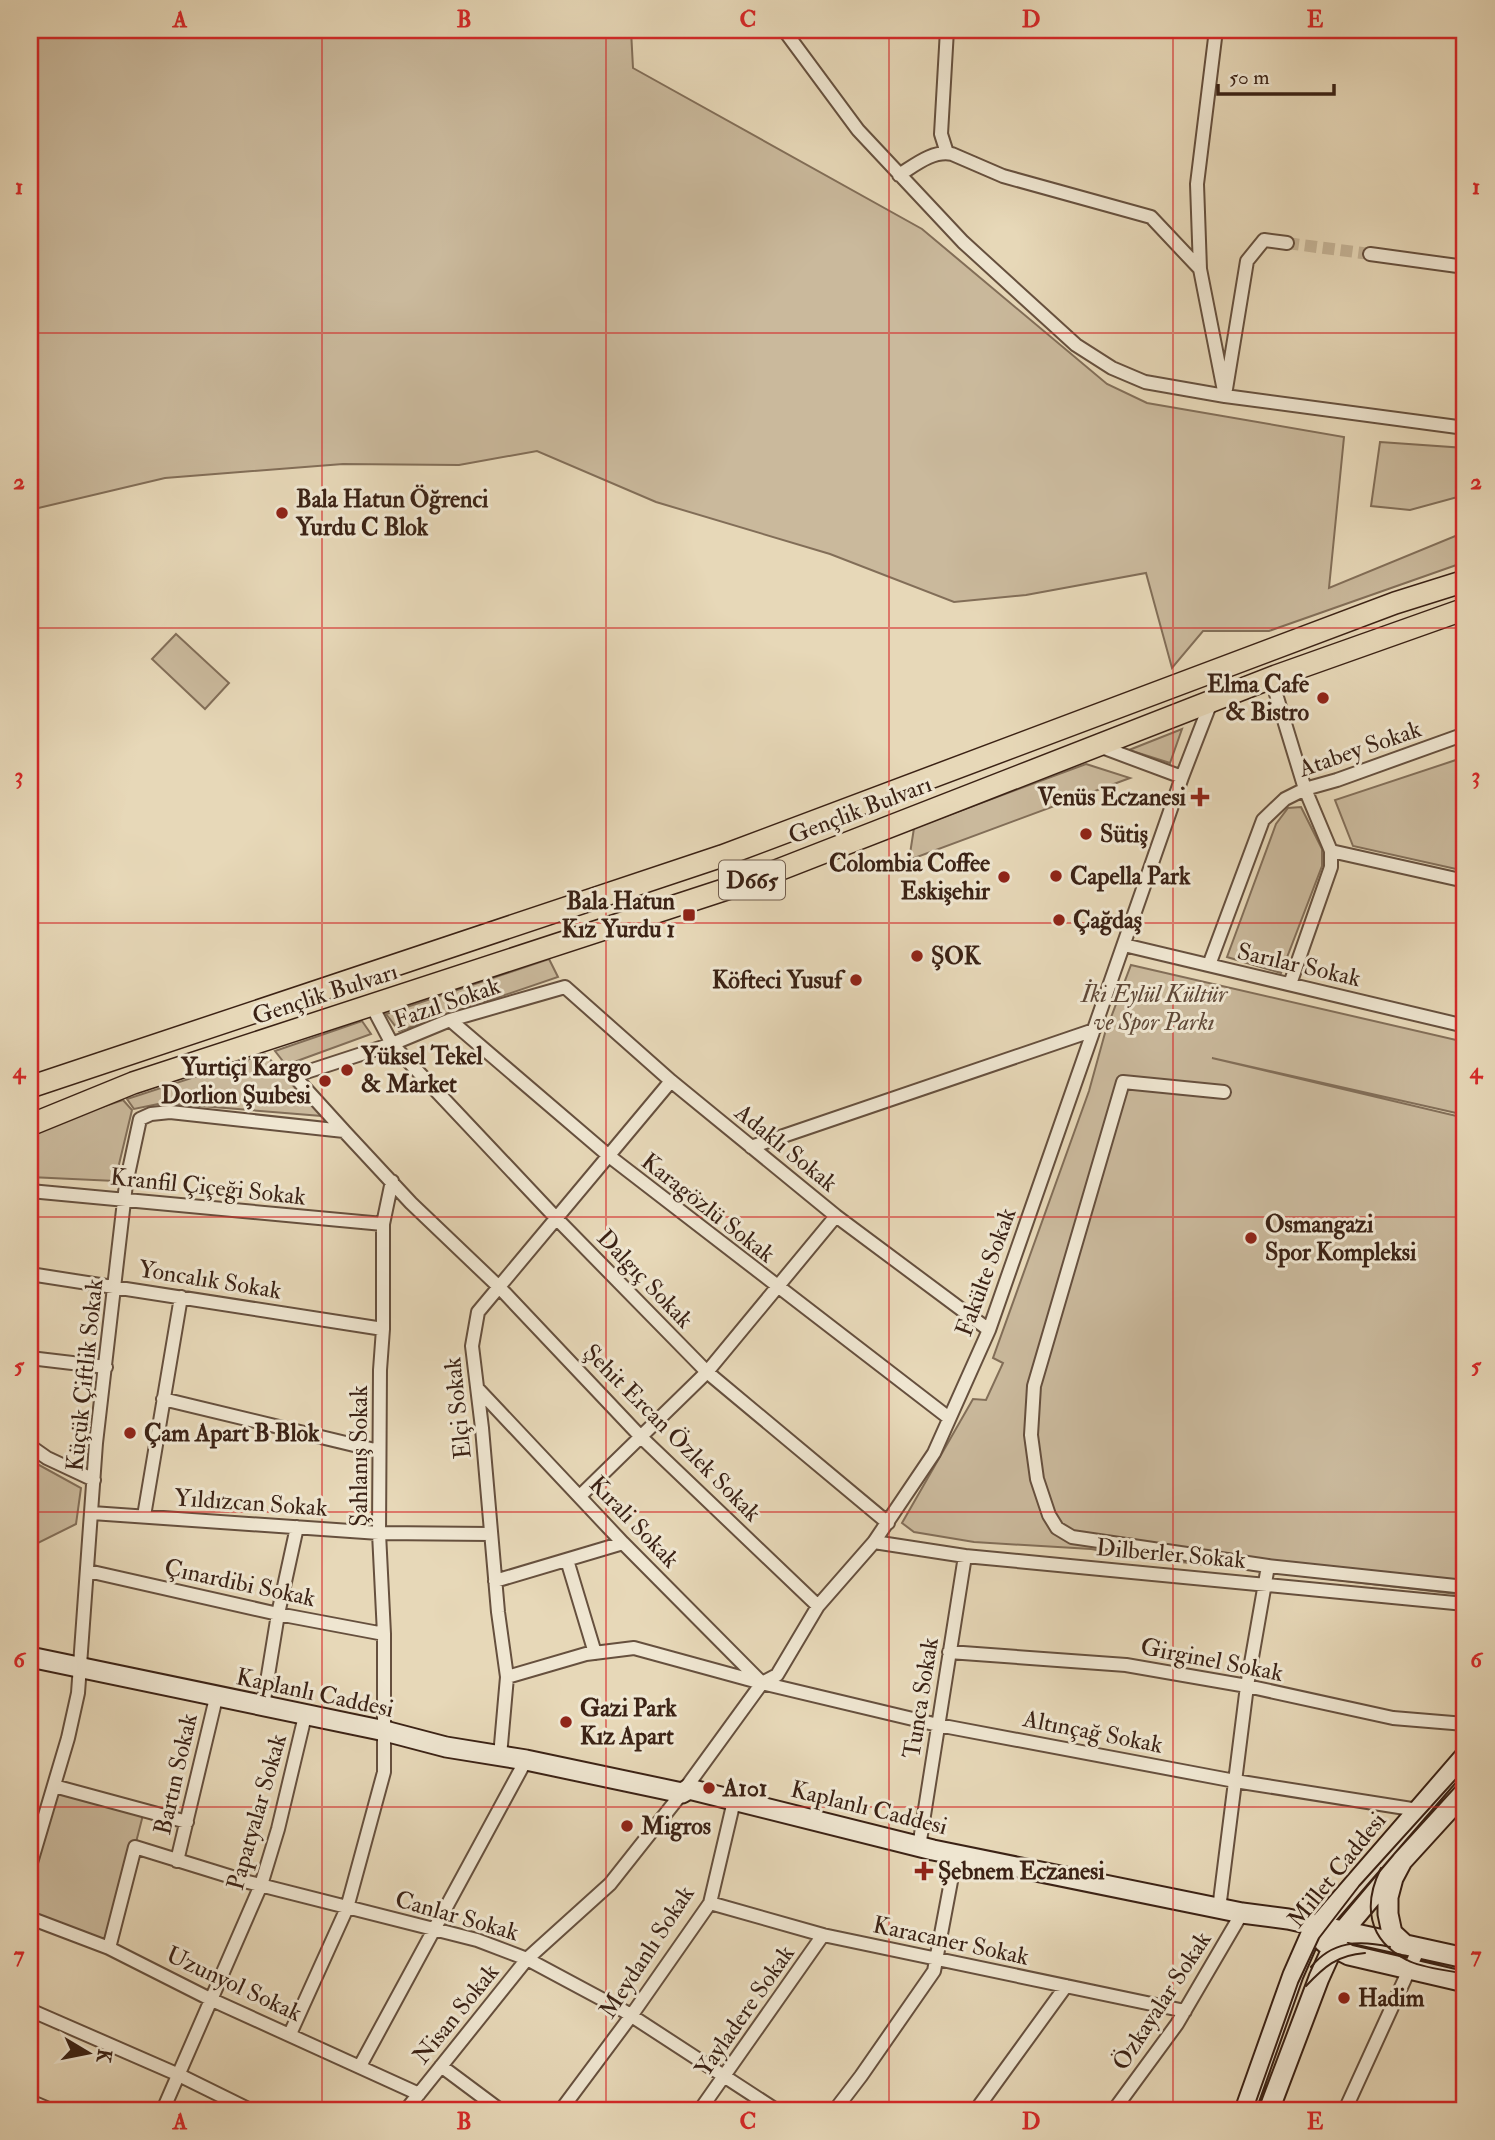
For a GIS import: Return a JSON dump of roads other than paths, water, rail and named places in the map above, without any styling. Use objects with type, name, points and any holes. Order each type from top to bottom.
[{"type":"highway","name":"Gençlik Bulvarı","points":[[30,1087],[722,856],[1382,607],[1465,581]]},
{"type":"highway","name":"Gençlik Bulvarı","points":[[30,1125],[133,1083],[745,883],[1276,676],[1465,609]]},
{"type":"main road","name":"Kaplanlı Caddesi","points":[[30,1657],[216,1698],[385,1731],[446,1747],[526,1760],[682,1793],[689,1789],[919,1847],[1219,1909],[1288,1919],[1338,1939],[1412,1947],[1465,1958]]},
{"type":"main road","name":"Millet Caddesi","points":[[1245,2110],[1293,1975],[1315,1930],[1465,1756]]},
{"type":"main road","name":"Millet Caddesi","points":[[1269,2110],[1319,1978],[1338,1939],[1402,1861],[1465,1792]]},
{"type":"main road","name":"Millet Caddesi","points":[[1402,1861],[1388,1897],[1388,1914],[1392,1933],[1412,1947]]},
{"type":"main road","name":"Kaplanlı Caddesi","points":[[1338,1939],[1349,1955],[1465,1982]]},
{"type":"street","points":[[784,30],[858,130],[963,242],[1076,345],[1112,368],[1145,382],[1225,396],[1465,428]]},
{"type":"street","points":[[947,30],[940,134],[947,153]]},
{"type":"street","points":[[1216,30],[1197,184],[1200,269],[1225,396]]},
{"type":"street","points":[[899,175],[924,159],[947,153],[965,158],[1003,177],[1151,216],[1200,269]]},
{"type":"street","points":[[1225,396],[1247,261],[1264,240],[1287,243]]},
{"type":"street","points":[[1370,254],[1465,267]]},
{"type":"street","points":[[1276,694],[1305,789],[1331,851],[1331,867],[1290,984]]},
{"type":"street","name":"Fakülte Sokak","points":[[682,1793],[762,1683],[777,1675],[818,1606],[874,1542],[934,1452],[989,1330],[1182,777],[1211,702]]},
{"type":"street","name":"Atabey Sokak","points":[[1209,965],[1263,820],[1285,799],[1305,789],[1465,734]]},
{"type":"street","points":[[1099,746],[1182,777]]},
{"type":"street","points":[[1331,851],[1465,881]]},
{"type":"street","name":"Sarılar Sokak","points":[[1124,945],[1465,1026]]},
{"type":"street","name":"Fazıl Sokak","points":[[344,1131],[294,1076],[392,1044],[450,1020],[565,987]]},
{"type":"street","name":"Adaklı Sokak","points":[[565,987],[671,1082],[836,1216],[989,1330]]},
{"type":"street","name":"Dalgıç Sokak","points":[[372,1006],[392,1044],[557,1219],[707,1372],[888,1523]]},
{"type":"street","name":"Karagözlü Sokak","points":[[450,1020],[609,1156],[949,1418]]},
{"type":"street","points":[[751,1146],[1094,1030]]},
{"type":"street","name":"Elçi Sokak","points":[[500,1756],[507,1677],[472,1346],[478,1312],[671,1082]]},
{"type":"street","points":[[1224,1092],[1123,1082],[1034,1386],[1031,1435],[1037,1479],[1049,1515],[1057,1528],[1072,1537],[1268,1566],[1465,1587]]},
{"type":"street","name":"Küçük Çiftlik Sokak","points":[[30,1866],[68,1738],[80,1668],[94,1480],[124,1199],[140,1119],[151,1114],[170,1112],[344,1131]]},
{"type":"street","points":[[344,1131],[499,1287]]},
{"type":"street","name":"Şahlanış Sokak","points":[[290,2034],[347,1908],[384,1772],[384,1634],[379,1533],[380,1370],[383,1329],[383,1224],[392,1181]]},
{"type":"street","name":"Kranfil Çiçeği Sokak","points":[[30,1191],[383,1224]]},
{"type":"street","points":[[580,1496],[707,1372],[836,1216]]},
{"type":"street","name":"Yoncalık Sokak","points":[[30,1274],[383,1329]]},
{"type":"street","name":"Şehit Ercan Özlek Sokak","points":[[499,1287],[641,1437],[818,1606]]},
{"type":"street","points":[[144,1516],[181,1297]]},
{"type":"street","points":[[30,1358],[106,1367]]},
{"type":"street","name":"Kırali Sokak","points":[[478,1389],[623,1543],[762,1683]]},
{"type":"street","points":[[163,1399],[379,1451]]},
{"type":"street","points":[[30,1446],[47,1458],[94,1480]]},
{"type":"street","name":"Yıldızcan Sokak","points":[[92,1513],[379,1533],[491,1534]]},
{"type":"street","points":[[263,1706],[278,1614],[297,1527]]},
{"type":"street","name":"Dilberler Sokak","points":[[874,1542],[965,1556],[1465,1604]]},
{"type":"street","points":[[495,1581],[623,1543]]},
{"type":"street","name":"Tunca Sokak","points":[[919,1847],[965,1556]]},
{"type":"street","points":[[567,1560],[595,1653]]},
{"type":"street","points":[[1219,1909],[1247,1686],[1268,1566]]},
{"type":"street","name":"Çınardibi Sokak","points":[[88,1571],[278,1614],[384,1634]]},
{"type":"street","name":"Altınçağ Sokak","points":[[507,1677],[595,1653],[634,1648],[762,1683],[939,1725],[1235,1781],[1418,1810]]},
{"type":"street","name":"Girginel Sokak","points":[[949,1652],[1126,1665],[1247,1686],[1393,1718],[1465,1724]]},
{"type":"street","name":"Bartın Sokak","points":[[177,1861],[216,1698]]},
{"type":"street","name":"Papatyalar Sokak","points":[[163,2110],[261,1885],[278,1829],[305,1716]]},
{"type":"street","points":[[360,2066],[526,1760]]},
{"type":"street","points":[[54,1786],[187,1822]]},
{"type":"street","name":"Nisan Sokak","points":[[406,2110],[527,1959],[610,1884],[682,1793]]},
{"type":"street","name":"Meydanlı Sokak","points":[[561,2110],[710,1903],[734,1801]]},
{"type":"street","name":"Canlar Sokak","points":[[109,1948],[135,1847],[261,1885],[477,1940],[527,1959],[631,2016],[776,2110]]},
{"type":"street","points":[[835,2110],[934,1971],[956,1855]]},
{"type":"street","name":"Karacaner Sokak","points":[[710,1903],[823,1935],[1185,2011]]},
{"type":"street","name":"Özkayalar Sokak","points":[[1114,2110],[1185,2011],[1242,1913]]},
{"type":"street","name":"Uzunyol Sokak","points":[[30,1918],[109,1948],[210,1999],[419,2094]]},
{"type":"street","name":"Yayladere Sokak","points":[[700,2110],[823,1935]]},
{"type":"street","points":[[1345,2110],[1410,1970],[1412,1947]]},
{"type":"street","points":[[976,2110],[1066,1986]]},
{"type":"street","points":[[30,2010],[179,2075],[250,2110]]},
{"type":"street","points":[[441,2066],[500,2110]]},
{"type":"street","points":[[30,2101],[51,2110]]},
{"type":"tunnel","points":[[1287,243],[1370,254]]},
{"type":"tram line","points":[[1253,2110],[1298,1983],[1319,1938],[1359,1886],[1465,1769]]},
{"type":"tram line","points":[[1381,1868],[1372,1895],[1372,1920],[1376,1932],[1394,1952],[1413,1963],[1465,1974]]},
{"type":"tram line","points":[[1311,1967],[1319,1958],[1337,1947],[1357,1943],[1390,1947]]},
{"type":"tram line","points":[[1306,1986],[1332,1963],[1346,1956],[1365,1953]]},
{"type":"place","name":"Bala Hatun Öğrenci Yurdu C Blok","points":[[282,513]]},
{"type":"place","name":"Elma Cafe & Bistro","points":[[1323,698]]},
{"type":"place","name":"Venüs Eczanesi","points":[[1200,797]]},
{"type":"place","name":"Sütiş","points":[[1086,834]]},
{"type":"place","name":"Capella Park","points":[[1056,876]]},
{"type":"place","name":"Colombia Coffee Eskişehir","points":[[1004,877]]},
{"type":"place","name":"Bala Hatun Kız Yurdu 1","points":[[689,915]]},
{"type":"place","name":"Çağdaş","points":[[1059,920]]},
{"type":"place","name":"ŞOK","points":[[917,956]]},
{"type":"place","name":"Köfteci Yusuf","points":[[856,980]]},
{"type":"place","name":"Yüksel Tekel & Market","points":[[347,1070]]},
{"type":"place","name":"Yurtiçi Kargo Dorlion Şuıbesi","points":[[325,1081]]},
{"type":"place","name":"Osmangazi Spor Kompleksi","points":[[1251,1238]]},
{"type":"place","name":"Çam Apart B Blok","points":[[130,1433]]},
{"type":"place","name":"Gazi Park Kız Apart","points":[[566,1722]]},
{"type":"place","name":"A101","points":[[709,1788]]},
{"type":"place","name":"Migros","points":[[627,1826]]},
{"type":"place","name":"Şebnem Eczanesi","points":[[924,1871]]},
{"type":"place","name":"Hadim","points":[[1344,1998]]},
{"type":"park label","name":"İki Eylül Kültür ve Spor Parkı","points":[[1154,1008]]}]
